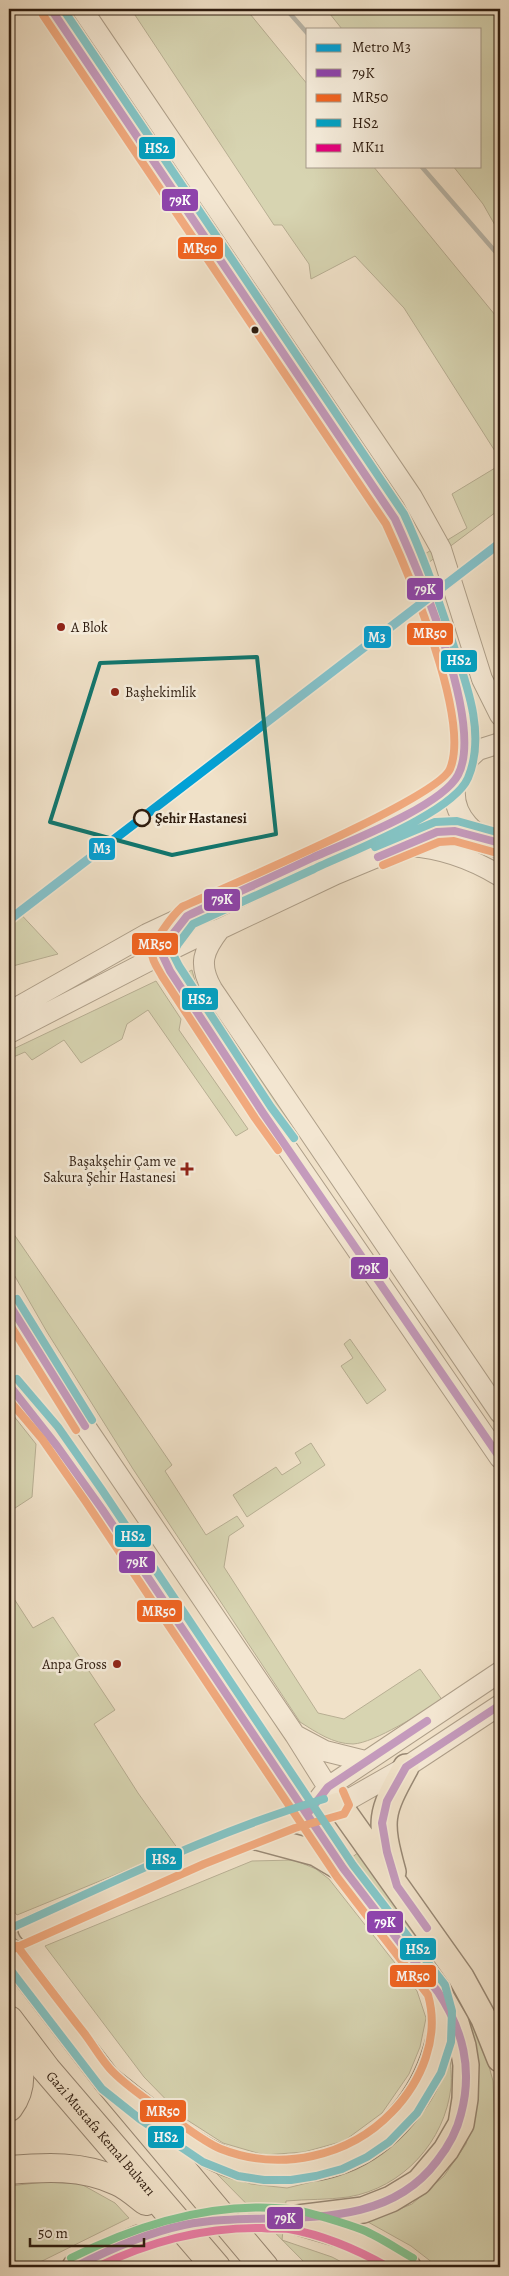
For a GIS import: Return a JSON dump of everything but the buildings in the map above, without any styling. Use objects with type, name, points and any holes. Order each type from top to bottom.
[{"type":"highway","points":[[9,1952],[107,2080],[264,2267]]},
{"type":"highway","points":[[107,2080],[171,2128],[214,2157],[240,2166],[269,2170],[305,2168],[334,2162],[367,2147],[392,2126],[416,2099],[430,2071],[440,2041],[443,2013],[437,1990]]},
{"type":"highway","name":"Gazi Mustafa Kemal Bulvarı","points":[[9,2020],[46,2069],[216,2267]]},
{"type":"highway","points":[[9,2037],[19,2063],[17,2096],[9,2108]]},
{"type":"highway","points":[[9,2170],[44,2167],[86,2170],[118,2181],[177,2223]]},
{"type":"main road","points":[[398,1886],[382,1823],[387,1801],[406,1767]]},
{"type":"main road","points":[[31,1929],[249,1835],[308,1813],[334,1796],[461,1977],[484,2018],[500,2059]]},
{"type":"main road","points":[[308,1813],[346,1871],[437,1990],[456,2023],[466,2065],[465,2099],[460,2124],[446,2150],[419,2182],[391,2199],[363,2210],[290,2219],[360,2240],[408,2267]]},
{"type":"main road","points":[[249,1835],[316,1853],[346,1871]]},
{"type":"main road","points":[[75,2267],[139,2238]]},
{"type":"street","points":[[51,9],[390,510],[407,542],[460,697],[464,746],[455,789],[456,803],[461,817],[470,829],[491,840],[500,849]]},
{"type":"street","points":[[82,9],[412,497],[441,550],[482,678],[500,715]]},
{"type":"street","points":[[330,421],[351,427],[379,446]]},
{"type":"street","points":[[407,542],[421,530],[435,537]]},
{"type":"street","points":[[9,1012],[147,934],[425,804],[444,790],[458,775],[466,761],[478,750],[500,743]]},
{"type":"street","points":[[9,1033],[203,934],[220,929],[336,874],[437,832],[455,831],[491,840]]},
{"type":"street","points":[[406,845],[443,850],[482,865],[500,876]]},
{"type":"street","points":[[162,954],[169,939],[187,916]]},
{"type":"street","points":[[220,929],[209,943],[204,956],[203,968],[212,989],[500,1413]]},
{"type":"street","points":[[162,954],[170,971],[263,1114],[500,1458]]},
{"type":"street","points":[[9,1304],[79,1417],[295,1735],[334,1796]]},
{"type":"street","points":[[9,1385],[50,1434],[94,1496],[271,1763],[308,1813]]},
{"type":"street","points":[[334,1796],[365,1761],[500,1672]]},
{"type":"street","points":[[334,1796],[406,1767],[500,1705]]},
{"type":"street","points":[[295,1735],[325,1750],[365,1761]]},
{"type":"highlighted area","points":[[257,657],[276,834],[172,855],[50,822],[100,663]]},
{"type":"green space","points":[[131,9],[246,9],[306,83],[306,168],[375,168],[500,321],[500,459],[404,308],[355,256],[311,279],[309,264],[282,225],[274,225]]},
{"type":"green space","points":[[326,9],[500,9],[500,234],[483,204],[455,168],[482,168],[482,28],[341,28]]},
{"type":"green space","points":[[500,465],[500,509],[408,578],[407,565],[467,528],[452,494]]},
{"type":"green space","points":[[9,899],[15,908],[58,954],[9,967]]},
{"type":"green space","points":[[192,970],[195,981],[296,1126],[289,1130],[190,985],[184,974]]},
{"type":"green space","points":[[156,981],[181,1019],[179,1030],[248,1129],[236,1136],[148,1010],[127,1024],[122,1039],[81,1063],[64,1040],[32,1060],[25,1052],[11,1058],[9,1051]]},
{"type":"green space","points":[[9,1227],[172,1465],[165,1471],[206,1535],[237,1516],[244,1526],[229,1536],[224,1567],[318,1713],[344,1719],[420,1669],[443,1701],[385,1733],[353,1744],[332,1740],[300,1722],[133,1469],[47,1332],[9,1266]]},
{"type":"green space","points":[[350,1339],[386,1390],[367,1404],[341,1366],[353,1358],[344,1344]]},
{"type":"green space","points":[[9,1410],[36,1444],[32,1497],[9,1512]]},
{"type":"green space","points":[[311,1443],[325,1465],[247,1517],[233,1495],[276,1467],[282,1475],[301,1463],[295,1453]]},
{"type":"green space","points":[[9,1591],[33,1628],[53,1617],[115,1710],[94,1724],[138,1793],[178,1849],[17,1915],[9,1905]]},
{"type":"green space","points":[[359,1852],[477,2022],[493,2081],[500,2267],[438,2267],[411,2246],[368,2222],[412,2204],[444,2176],[466,2144],[476,2105],[468,2021],[450,1987],[351,1858]]},
{"type":"green space","points":[[294,1860],[316,1869],[329,1879],[417,1991],[426,2018],[420,2047],[409,2074],[382,2113],[344,2141],[304,2152],[264,2155],[223,2143],[184,2118],[144,2077],[45,1946],[252,1861]]},
{"type":"green space","points":[[450,2052],[451,2087],[447,2107],[440,2126],[418,2159],[386,2184],[368,2192],[340,2198],[286,2201],[282,2240],[212,2169],[251,2184],[287,2188],[332,2177],[373,2158]]},
{"type":"green space","points":[[45,2182],[81,2184],[115,2203],[129,2218],[30,2267],[9,2267],[9,2186]]},
{"type":"green space","points":[[282,2240],[332,2257],[351,2267],[309,2267]]},
{"type":"waterway","points":[[286,9],[306,32]]},
{"type":"waterway","points":[[423,168],[500,257]]},
{"type":"tunnel","points":[[9,1940],[31,1929]]},
{"type":"tunnel","points":[[139,2238],[195,2223],[238,2218],[290,2219]]},
{"type":"metro line","name":"M3","points":[[9,920],[500,543]]},
{"type":"transit line","name":"79K","points":[[51,9],[395,519],[418,573],[445,647],[456,685],[463,721],[464,751],[458,775],[449,787],[434,799],[393,822],[187,916],[169,939],[162,954],[170,971],[263,1113],[500,1458]]},
{"type":"transit line","name":"HS2","points":[[63,9],[404,514],[435,591],[468,689],[472,707],[475,743],[473,761],[468,778],[459,791],[443,805],[422,818],[374,842],[193,924],[173,954],[271,1107],[294,1138]]},
{"type":"transit line","name":"MR50","points":[[43,15],[386,524],[422,610],[445,683],[452,717],[454,746],[450,769],[436,783],[408,801],[327,842],[182,907],[155,943],[152,954],[153,960],[162,976],[278,1150]]},
{"type":"transit line","name":"HS2","points":[[375,847],[435,822],[457,821],[500,833]]},
{"type":"transit line","name":"79K","points":[[378,857],[437,832],[455,831],[500,843]]},
{"type":"transit line","name":"MR50","points":[[383,865],[439,842],[454,841],[497,853]]},
{"type":"transit line","name":"HS2","points":[[17,1299],[92,1420]]},
{"type":"transit line","name":"79K","points":[[9,1304],[85,1426]]},
{"type":"transit line","name":"MR50","points":[[9,1323],[76,1430]]},
{"type":"transit line","name":"HS2","points":[[9,1968],[102,2089],[141,2120],[203,2162],[238,2176],[264,2180],[291,2180],[342,2169],[367,2157],[389,2142],[417,2113],[441,2073],[451,2042],[452,2011],[445,1985],[353,1865],[102,1490],[58,1427],[17,1379]]},
{"type":"transit line","name":"79K","points":[[9,1385],[57,1446],[102,1509],[343,1868],[438,1992],[454,2021],[466,2066],[466,2081],[461,2114],[448,2144],[437,2161],[413,2186],[384,2202],[353,2211],[320,2216],[216,2221],[184,2225],[128,2242],[75,2267]]},
{"type":"transit line","name":"MR50","points":[[9,1400],[42,1439],[86,1502],[337,1877],[428,1995],[432,2027],[426,2058],[412,2087],[403,2100],[375,2127],[355,2140],[335,2150],[312,2156],[290,2159],[244,2156],[221,2149],[201,2138],[119,2078],[105,2063],[17,1946]]},
{"type":"transit line","name":"79K","points":[[427,1928],[397,1886],[387,1852],[382,1823],[387,1801],[406,1767],[500,1705]]},
{"type":"transit line","name":"79K","points":[[308,1813],[328,1787],[427,1721]]},
{"type":"transit line","name":"MR50","points":[[13,1949],[204,1864],[295,1828],[344,1814],[349,1805],[343,1791]]},
{"type":"transit line","name":"HS2","points":[[9,1929],[204,1842],[243,1826],[324,1799]]},
{"type":"transit line","points":[[71,2258],[150,2225],[205,2212],[261,2207],[297,2210],[347,2224],[376,2236],[413,2258]]},
{"type":"transit line","name":"MK11","points":[[97,2267],[157,2243],[198,2233],[241,2228],[289,2229],[315,2235],[352,2249],[388,2267]]},
{"type":"place","name":"A Blok","points":[[61,627]]},
{"type":"place","name":"Başhekimlik","points":[[115,692]]},
{"type":"place","name":"Şehir Hastanesi","points":[[142,818]]},
{"type":"place","name":"Başakşehir Çam ve Sakura Şehir Hastanesi","points":[[187,1169]]},
{"type":"place","name":"Anpa Gross","points":[[117,1664]]}]
